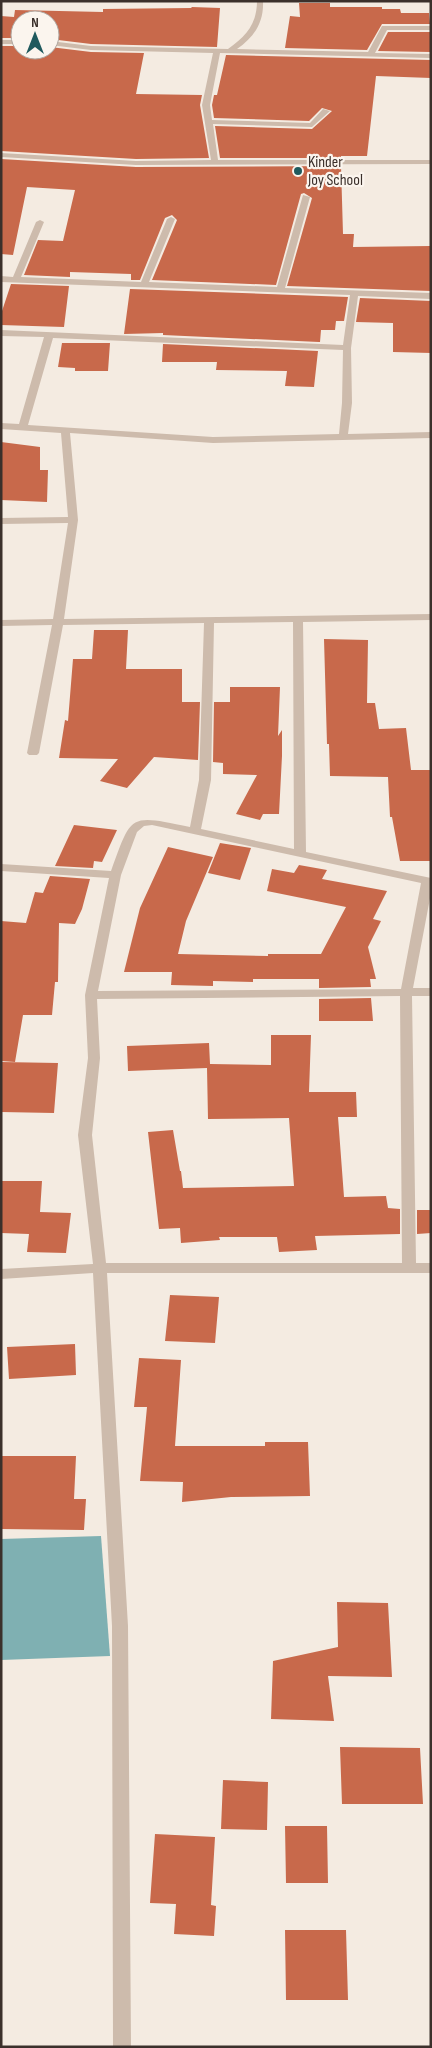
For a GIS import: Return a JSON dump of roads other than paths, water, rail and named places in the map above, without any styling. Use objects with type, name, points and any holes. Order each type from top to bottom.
[{"type":"street","points":[[230,51],[244,41],[256,26],[262,14],[260,1]]},
{"type":"street","points":[[371,54],[385,28],[431,28]]},
{"type":"street","points":[[60,44],[91,48],[431,56]]},
{"type":"street","points":[[215,163],[206,105],[217,50]]},
{"type":"street","points":[[208,122],[312,125],[326,110]]},
{"type":"street","points":[[1,155],[136,163],[431,162]]},
{"type":"street","points":[[280,291],[306,197]]},
{"type":"street","points":[[144,285],[172,219]]},
{"type":"street","points":[[16,279],[40,222]]},
{"type":"street","points":[[1,279],[431,296]]},
{"type":"street","points":[[343,436],[347,404],[346,348],[354,294]]},
{"type":"street","points":[[1,332],[346,348]]},
{"type":"street","points":[[23,428],[49,335]]},
{"type":"street","points":[[1,426],[213,440],[431,435]]},
{"type":"street","points":[[33,753],[58,623],[73,520],[65,431]]},
{"type":"street","points":[[1,521],[73,520]]},
{"type":"street","points":[[1,623],[431,617]]},
{"type":"street","points":[[298,618],[300,854]]},
{"type":"street","points":[[195,830],[205,780],[209,619]]},
{"type":"street","points":[[122,2047],[120,1626],[100,1268],[85,1135],[94,1058],[91,995],[115,875],[132,830],[141,823],[152,822],[195,830],[429,882],[406,992],[409,1269]]},
{"type":"street","points":[[1,867],[115,875]]},
{"type":"street","points":[[91,995],[431,992]]},
{"type":"street","points":[[1,1274],[100,1268],[431,1268]]},
{"type":"water","points":[[101,1536],[110,1656],[1,1660],[1,1539]]},
{"type":"place","name":"Kinder Joy School","points":[[298,171]]}]
